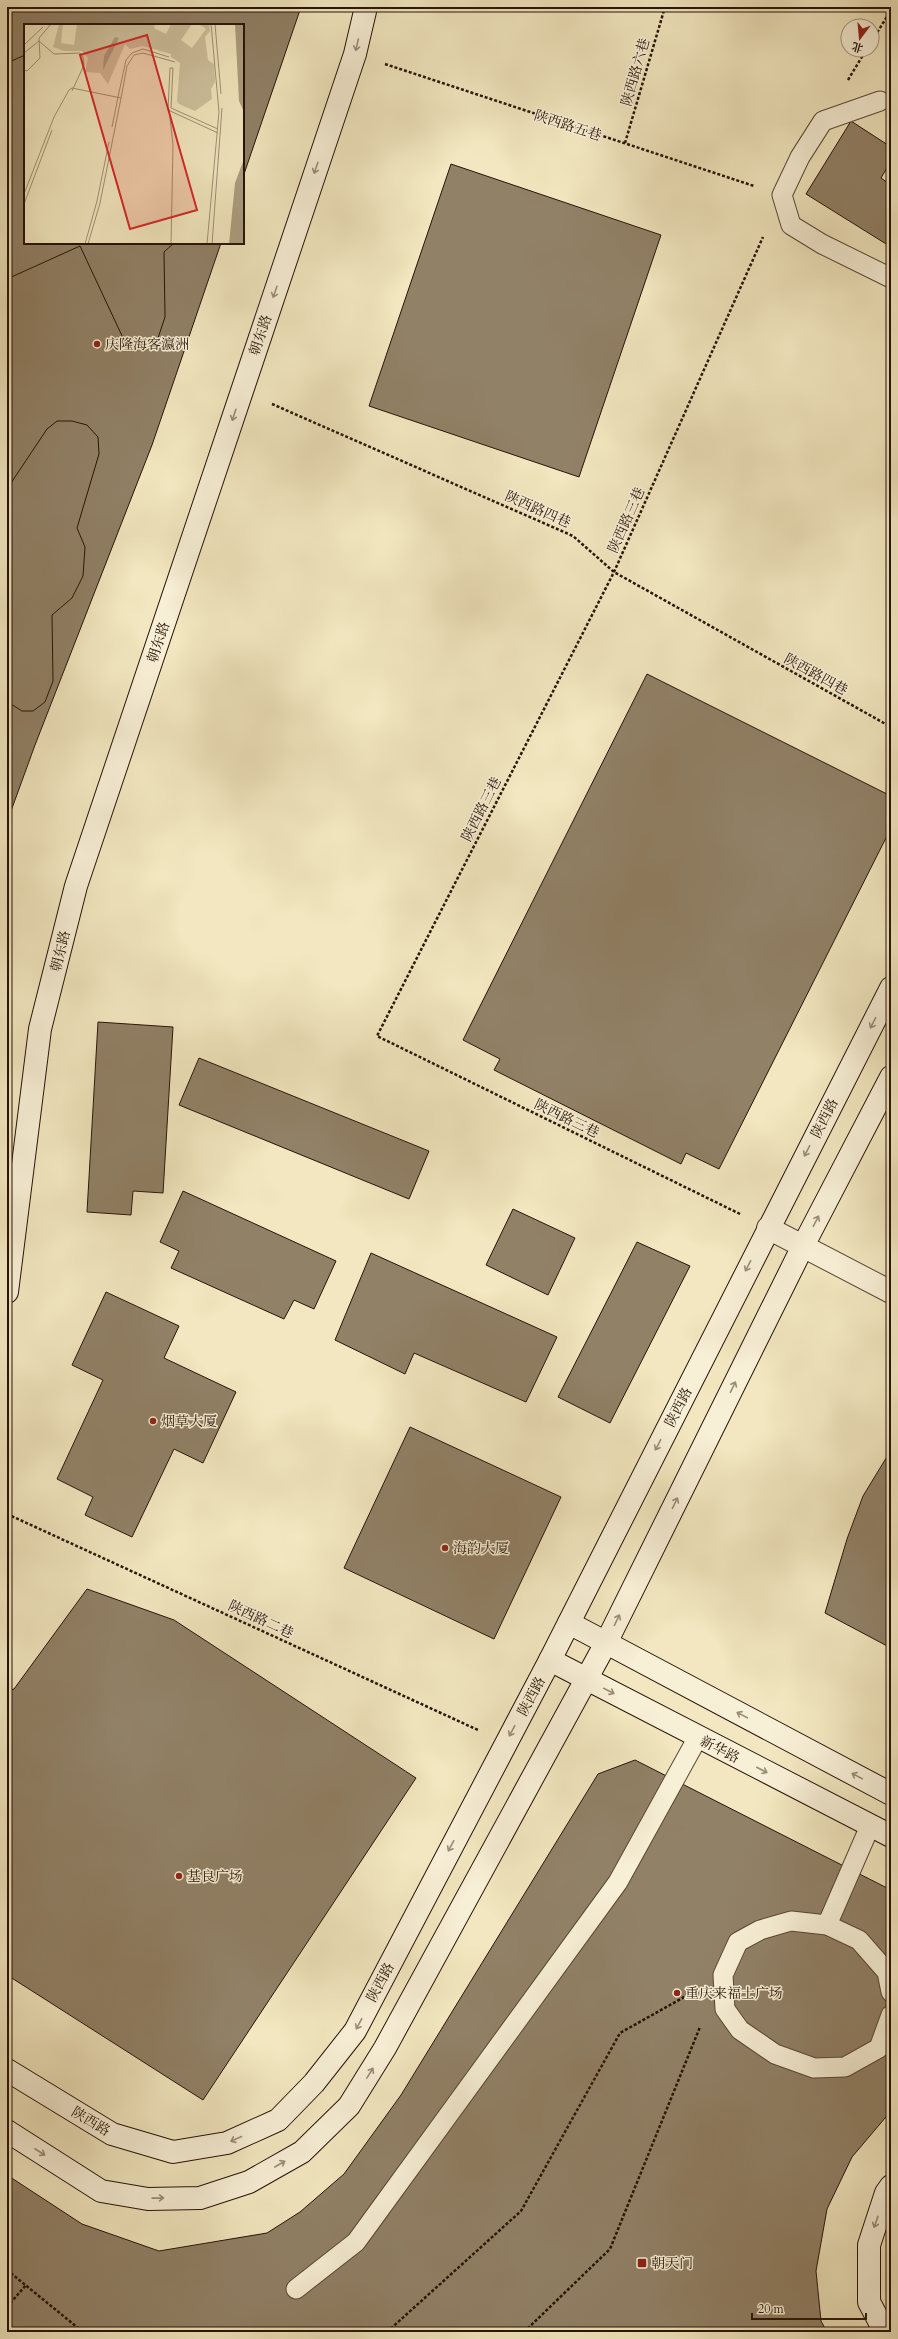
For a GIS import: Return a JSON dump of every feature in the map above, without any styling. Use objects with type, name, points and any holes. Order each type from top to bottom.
[{"type":"street","name":"朝东路","points":[[7,1292],[40,1029],[76,886],[355,54],[366,7]]},
{"type":"street","name":"陕西路","points":[[7,2070],[112,2134],[173,2152],[227,2143],[278,2120],[314,2083],[355,2031],[550,1660],[891,988]]},
{"type":"street","points":[[7,2131],[101,2191],[148,2199],[200,2198],[249,2182],[302,2152],[349,2106],[385,2048],[585,1678],[606,1643],[803,1246],[891,1077]]},
{"type":"street","points":[[768,1228],[891,1292]]},
{"type":"street","points":[[569,1623],[891,1794]]},
{"type":"street","name":"新华路","points":[[550,1660],[891,1836]]},
{"type":"street","points":[[885,2332],[869,2302],[869,2245],[886,2193],[891,2186]]},
{"type":"lane","points":[[880,102],[823,121],[800,157],[782,195],[791,225],[822,244],[891,278]]},
{"type":"lane","points":[[296,2289],[356,2242],[361,2236],[618,1882],[698,1737]]},
{"type":"lane","points":[[827,1925],[870,1826]]},
{"type":"lane","points":[[891,1992],[887,1972],[860,1940],[827,1925],[791,1921],[760,1930],[738,1942],[723,1975],[725,2009],[740,2030],[775,2054],[814,2068],[845,2067],[880,2048],[891,2015]]},
{"type":"path","name":"陕西路六巷","points":[[624,143],[665,7]]},
{"type":"path","points":[[880,28],[891,10]]},
{"type":"path","name":"陕西路五巷","points":[[355,54],[782,195]]},
{"type":"path","name":"陕西路三巷","points":[[768,1228],[377,1036],[614,572],[782,195]]},
{"type":"path","name":"陕西路四巷","points":[[242,391],[573,536],[614,572],[891,727]]},
{"type":"path","name":"陕西路二巷","points":[[7,1514],[506,1743]]},
{"type":"path","points":[[387,2332],[522,2211],[620,2033],[723,1975]]},
{"type":"path","points":[[524,2332],[610,2249],[701,2026]]},
{"type":"path","points":[[7,2270],[26,2284],[82,2332]]},
{"type":"path","points":[[7,2307],[26,2284]]},
{"type":"building","name":"庆隆海客瀛洲","points":[[7,7],[301,7],[244,174],[244,24],[24,24],[24,244],[221,244],[152,445],[35,745],[7,822]]},
{"type":"building","points":[[24,55],[24,244],[173,244],[164,252],[165,317],[158,338],[145,346],[135,347],[124,340],[80,246],[7,279],[7,63]]},
{"type":"building","points":[[851,121],[891,147],[891,161],[881,178],[891,185],[891,247],[806,194]]},
{"type":"building","points":[[451,164],[661,235],[579,477],[369,406]]},
{"type":"building","points":[[57,421],[72,421],[87,425],[98,437],[99,454],[77,528],[85,547],[83,576],[72,598],[52,615],[53,681],[45,702],[33,711],[22,711],[11,704],[7,697],[7,489],[47,429]]},
{"type":"building","points":[[647,674],[891,796],[891,828],[719,1169],[686,1153],[681,1164],[494,1070],[500,1059],[463,1040]]},
{"type":"building","points":[[98,1022],[173,1027],[163,1193],[133,1191],[131,1215],[87,1212]]},
{"type":"building","points":[[199,1058],[429,1151],[409,1199],[179,1105]]},
{"type":"building","points":[[183,1191],[336,1261],[314,1309],[294,1300],[284,1319],[171,1268],[179,1251],[160,1242]]},
{"type":"building","points":[[513,1209],[575,1238],[548,1295],[486,1265]]},
{"type":"building","points":[[637,1242],[690,1266],[610,1423],[558,1397]]},
{"type":"building","points":[[371,1253],[557,1337],[526,1402],[414,1353],[405,1374],[335,1340]]},
{"type":"building","name":"烟草大厦","points":[[106,1292],[179,1326],[164,1358],[236,1392],[203,1463],[174,1449],[132,1537],[85,1515],[93,1497],[57,1479],[103,1380],[72,1365]]},
{"type":"building","name":"海韵大厦","points":[[410,1427],[561,1497],[494,1639],[344,1568]]},
{"type":"building","points":[[891,1450],[891,1648],[825,1613],[847,1539],[863,1496]]},
{"type":"building","name":"基良广场","points":[[87,1589],[174,1620],[416,1778],[203,2100],[7,1975],[7,1691],[14,1689]]},
{"type":"building","name":"重庆来福士广场","points":[[635,1760],[891,1890],[891,2111],[852,2157],[827,2209],[816,2271],[821,2321],[827,2332],[7,2332],[7,2175],[82,2224],[159,2251],[267,2233],[300,2212],[344,2174],[401,2095],[598,1774]]},
{"type":"place","name":"庆隆海客瀛洲","points":[[97,344]]},
{"type":"place","name":"烟草大厦","points":[[153,1421]]},
{"type":"place","name":"海韵大厦","points":[[445,1548]]},
{"type":"place","name":"基良广场","points":[[179,1876]]},
{"type":"place","name":"重庆来福士广场","points":[[677,1993]]},
{"type":"place","name":"朝天门","points":[[642,2263]]}]
